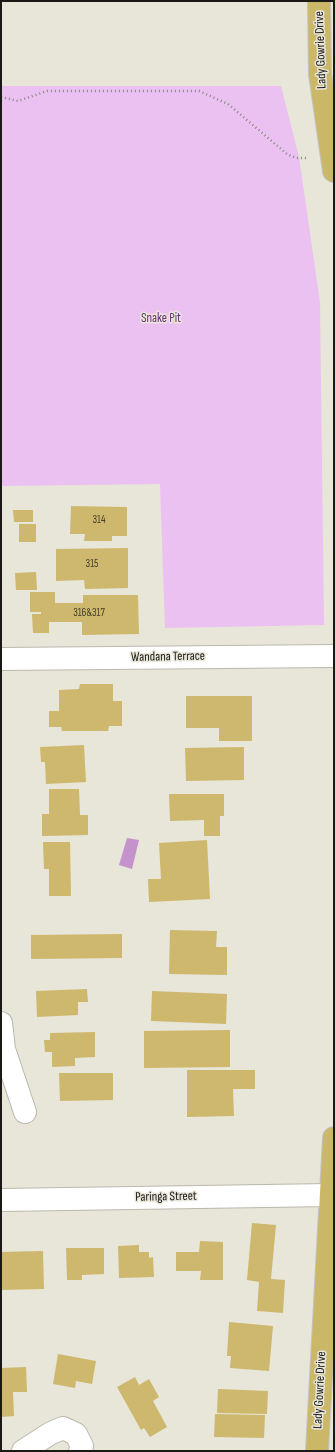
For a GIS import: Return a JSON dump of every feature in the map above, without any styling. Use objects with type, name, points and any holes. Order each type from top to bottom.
[{"type":"main road","name":"Lady Gowrie Drive","points":[[319,1],[320,74],[331,125],[334,171]]},
{"type":"main road","name":"Lady Gowrie Drive","points":[[316,1451],[334,1138]]},
{"type":"street","name":"Wandana Terrace","points":[[1,659],[334,656]]},
{"type":"street","points":[[1,1023],[4,1049],[25,1112]]},
{"type":"street","name":"Paringa Street","points":[[1,1200],[331,1195]]},
{"type":"street","points":[[22,1451],[51,1433],[63,1428],[76,1434],[82,1446],[80,1451]]},
{"type":"path","points":[[1,97],[18,101],[47,91],[199,91],[228,104],[287,154],[296,158],[306,158]]},
{"type":"green space","name":"Snake Pit","points":[[1,86],[281,86],[299,157],[320,302],[324,625],[165,628],[160,484],[1,486]]},
{"type":"shaded area","points":[[127,838],[139,840],[132,869],[119,865]]},
{"type":"building","points":[[71,506],[127,507],[127,536],[112,536],[112,541],[84,541],[85,534],[70,534]]},
{"type":"building","points":[[13,510],[33,510],[33,522],[14,522]]},
{"type":"building","points":[[19,524],[36,524],[36,542],[19,542]]},
{"type":"building","points":[[128,548],[128,588],[85,589],[84,580],[56,581],[56,549]]},
{"type":"building","points":[[36,572],[37,590],[16,590],[15,573]]},
{"type":"building","points":[[30,592],[55,592],[55,603],[83,603],[83,595],[138,595],[139,634],[82,635],[82,622],[49,622],[49,633],[33,633],[32,614],[41,614],[41,612],[30,612]]},
{"type":"building","points":[[80,684],[113,684],[113,701],[122,701],[122,726],[109,726],[108,731],[62,731],[61,727],[49,727],[49,711],[59,711],[59,690],[79,689]]},
{"type":"building","points":[[186,696],[252,696],[252,741],[219,741],[219,728],[186,728]]},
{"type":"building","points":[[84,745],[86,782],[46,784],[45,762],[41,762],[40,747]]},
{"type":"building","points":[[244,747],[244,780],[186,781],[185,748]]},
{"type":"building","points":[[49,789],[79,789],[80,815],[88,815],[88,835],[42,836],[42,814],[49,814]]},
{"type":"building","points":[[169,794],[224,794],[224,816],[220,816],[220,836],[204,836],[204,820],[170,821]]},
{"type":"building","points":[[207,840],[210,899],[149,902],[148,879],[161,879],[159,843]]},
{"type":"building","points":[[43,842],[70,842],[71,896],[49,896],[49,869],[44,869]]},
{"type":"building","points":[[170,930],[217,931],[216,947],[227,947],[227,975],[169,974]]},
{"type":"building","points":[[122,934],[122,958],[31,959],[31,935]]},
{"type":"building","points":[[87,989],[88,1002],[78,1002],[78,1015],[37,1017],[36,991]]},
{"type":"building","points":[[152,991],[227,994],[226,1024],[151,1021]]},
{"type":"building","points":[[230,1030],[230,1067],[144,1068],[144,1031]]},
{"type":"building","points":[[95,1032],[95,1057],[75,1058],[75,1066],[52,1067],[52,1052],[45,1052],[44,1040],[50,1040],[50,1033]]},
{"type":"building","points":[[187,1070],[255,1070],[255,1089],[233,1089],[234,1116],[187,1117]]},
{"type":"building","points":[[59,1073],[113,1073],[113,1100],[60,1101]]},
{"type":"building","points":[[252,1223],[276,1225],[271,1279],[285,1280],[283,1313],[257,1311],[259,1282],[247,1280]]},
{"type":"building","points":[[200,1241],[223,1242],[223,1280],[200,1280],[201,1271],[176,1271],[176,1252],[199,1252]]},
{"type":"building","points":[[139,1245],[139,1252],[149,1252],[149,1258],[153,1257],[154,1277],[119,1278],[118,1246]]},
{"type":"building","points":[[66,1248],[104,1248],[104,1274],[82,1275],[82,1280],[67,1280]]},
{"type":"building","points":[[43,1251],[44,1289],[1,1290],[1,1252]]},
{"type":"building","points":[[229,1322],[273,1326],[269,1371],[230,1368],[231,1356],[227,1356]]},
{"type":"building","points":[[58,1354],[96,1361],[92,1384],[76,1381],[75,1388],[53,1384]]},
{"type":"building","points":[[26,1367],[27,1392],[13,1392],[14,1416],[1,1417],[1,1368]]},
{"type":"building","points":[[135,1377],[139,1385],[149,1379],[159,1397],[153,1401],[167,1427],[150,1437],[144,1428],[141,1430],[117,1387]]},
{"type":"building","points":[[218,1389],[268,1391],[267,1414],[217,1413]]},
{"type":"building","points":[[215,1414],[265,1415],[264,1438],[214,1437]]}]
